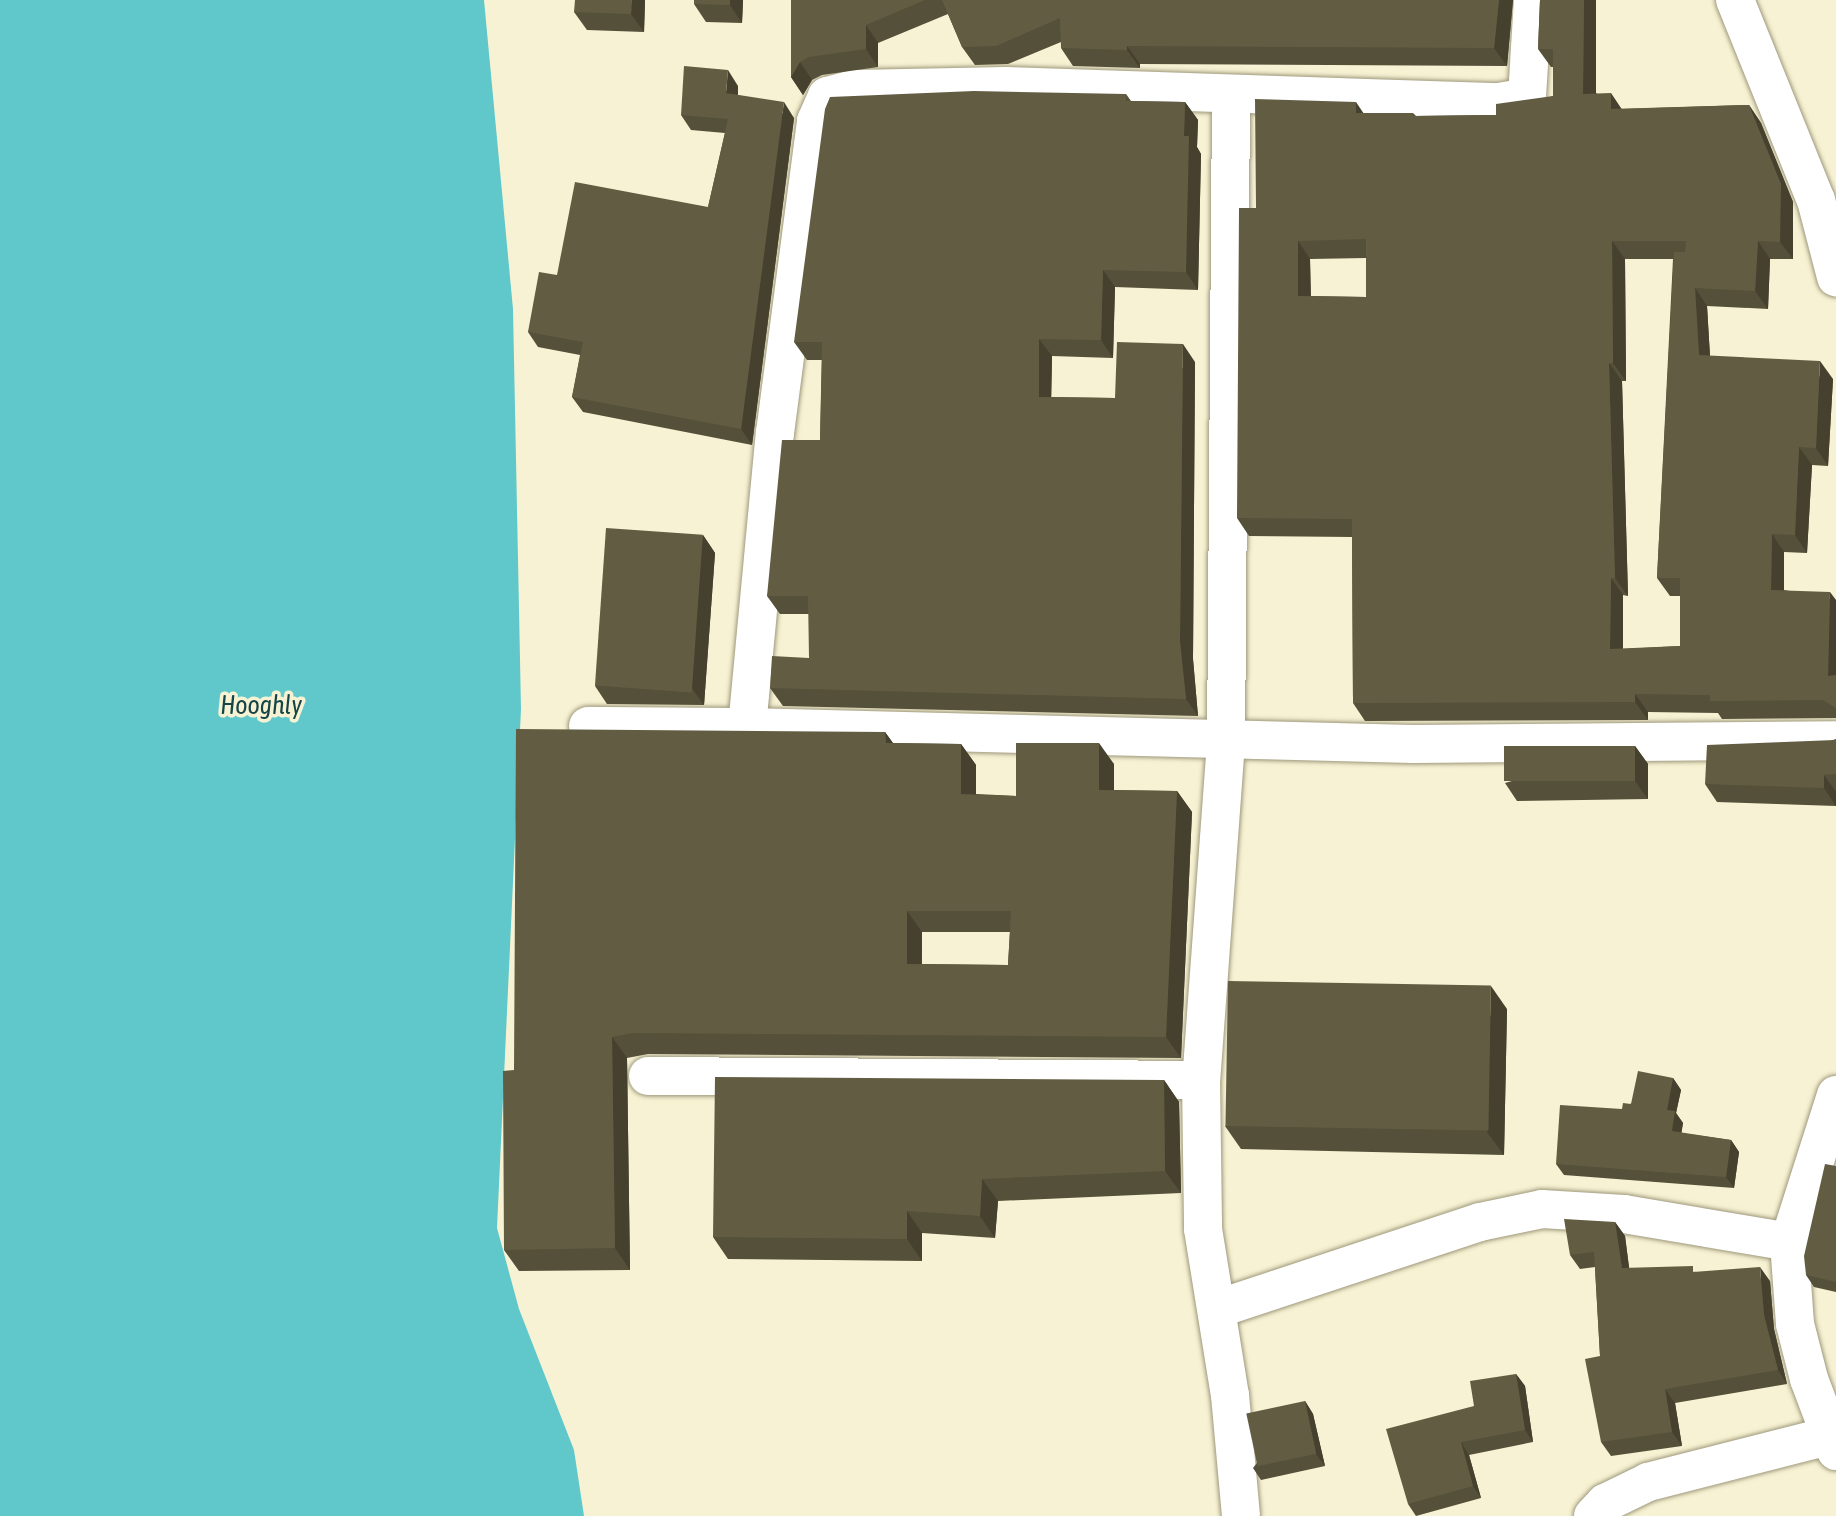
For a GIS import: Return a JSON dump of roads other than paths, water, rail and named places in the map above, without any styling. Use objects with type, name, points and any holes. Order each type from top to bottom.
[{"type":"street","points":[[747,727],[775,433],[816,121],[827,96],[854,89],[1006,86],[1231,96],[1499,102],[1527,97],[1533,0]]},
{"type":"street","points":[[1735,0],[1816,200],[1836,276]]},
{"type":"street","points":[[1231,96],[1226,742],[1201,1080],[1203,1229],[1217,1309],[1241,1516]]},
{"type":"street","points":[[588,726],[747,727],[1226,742],[1836,740]]},
{"type":"street","points":[[648,1076],[1201,1080]]},
{"type":"street","points":[[1592,1516],[1605,1503],[1648,1482],[1833,1441],[1795,1324],[1789,1242],[1836,1095]]},
{"type":"street","points":[[1217,1309],[1480,1222],[1542,1209],[1625,1214],[1789,1242]]},
{"type":"water","name":"Hooghly","points":[[0,0],[484,0],[513,309],[521,709],[497,1228],[519,1309],[574,1450],[584,1516],[0,1516]]}]
